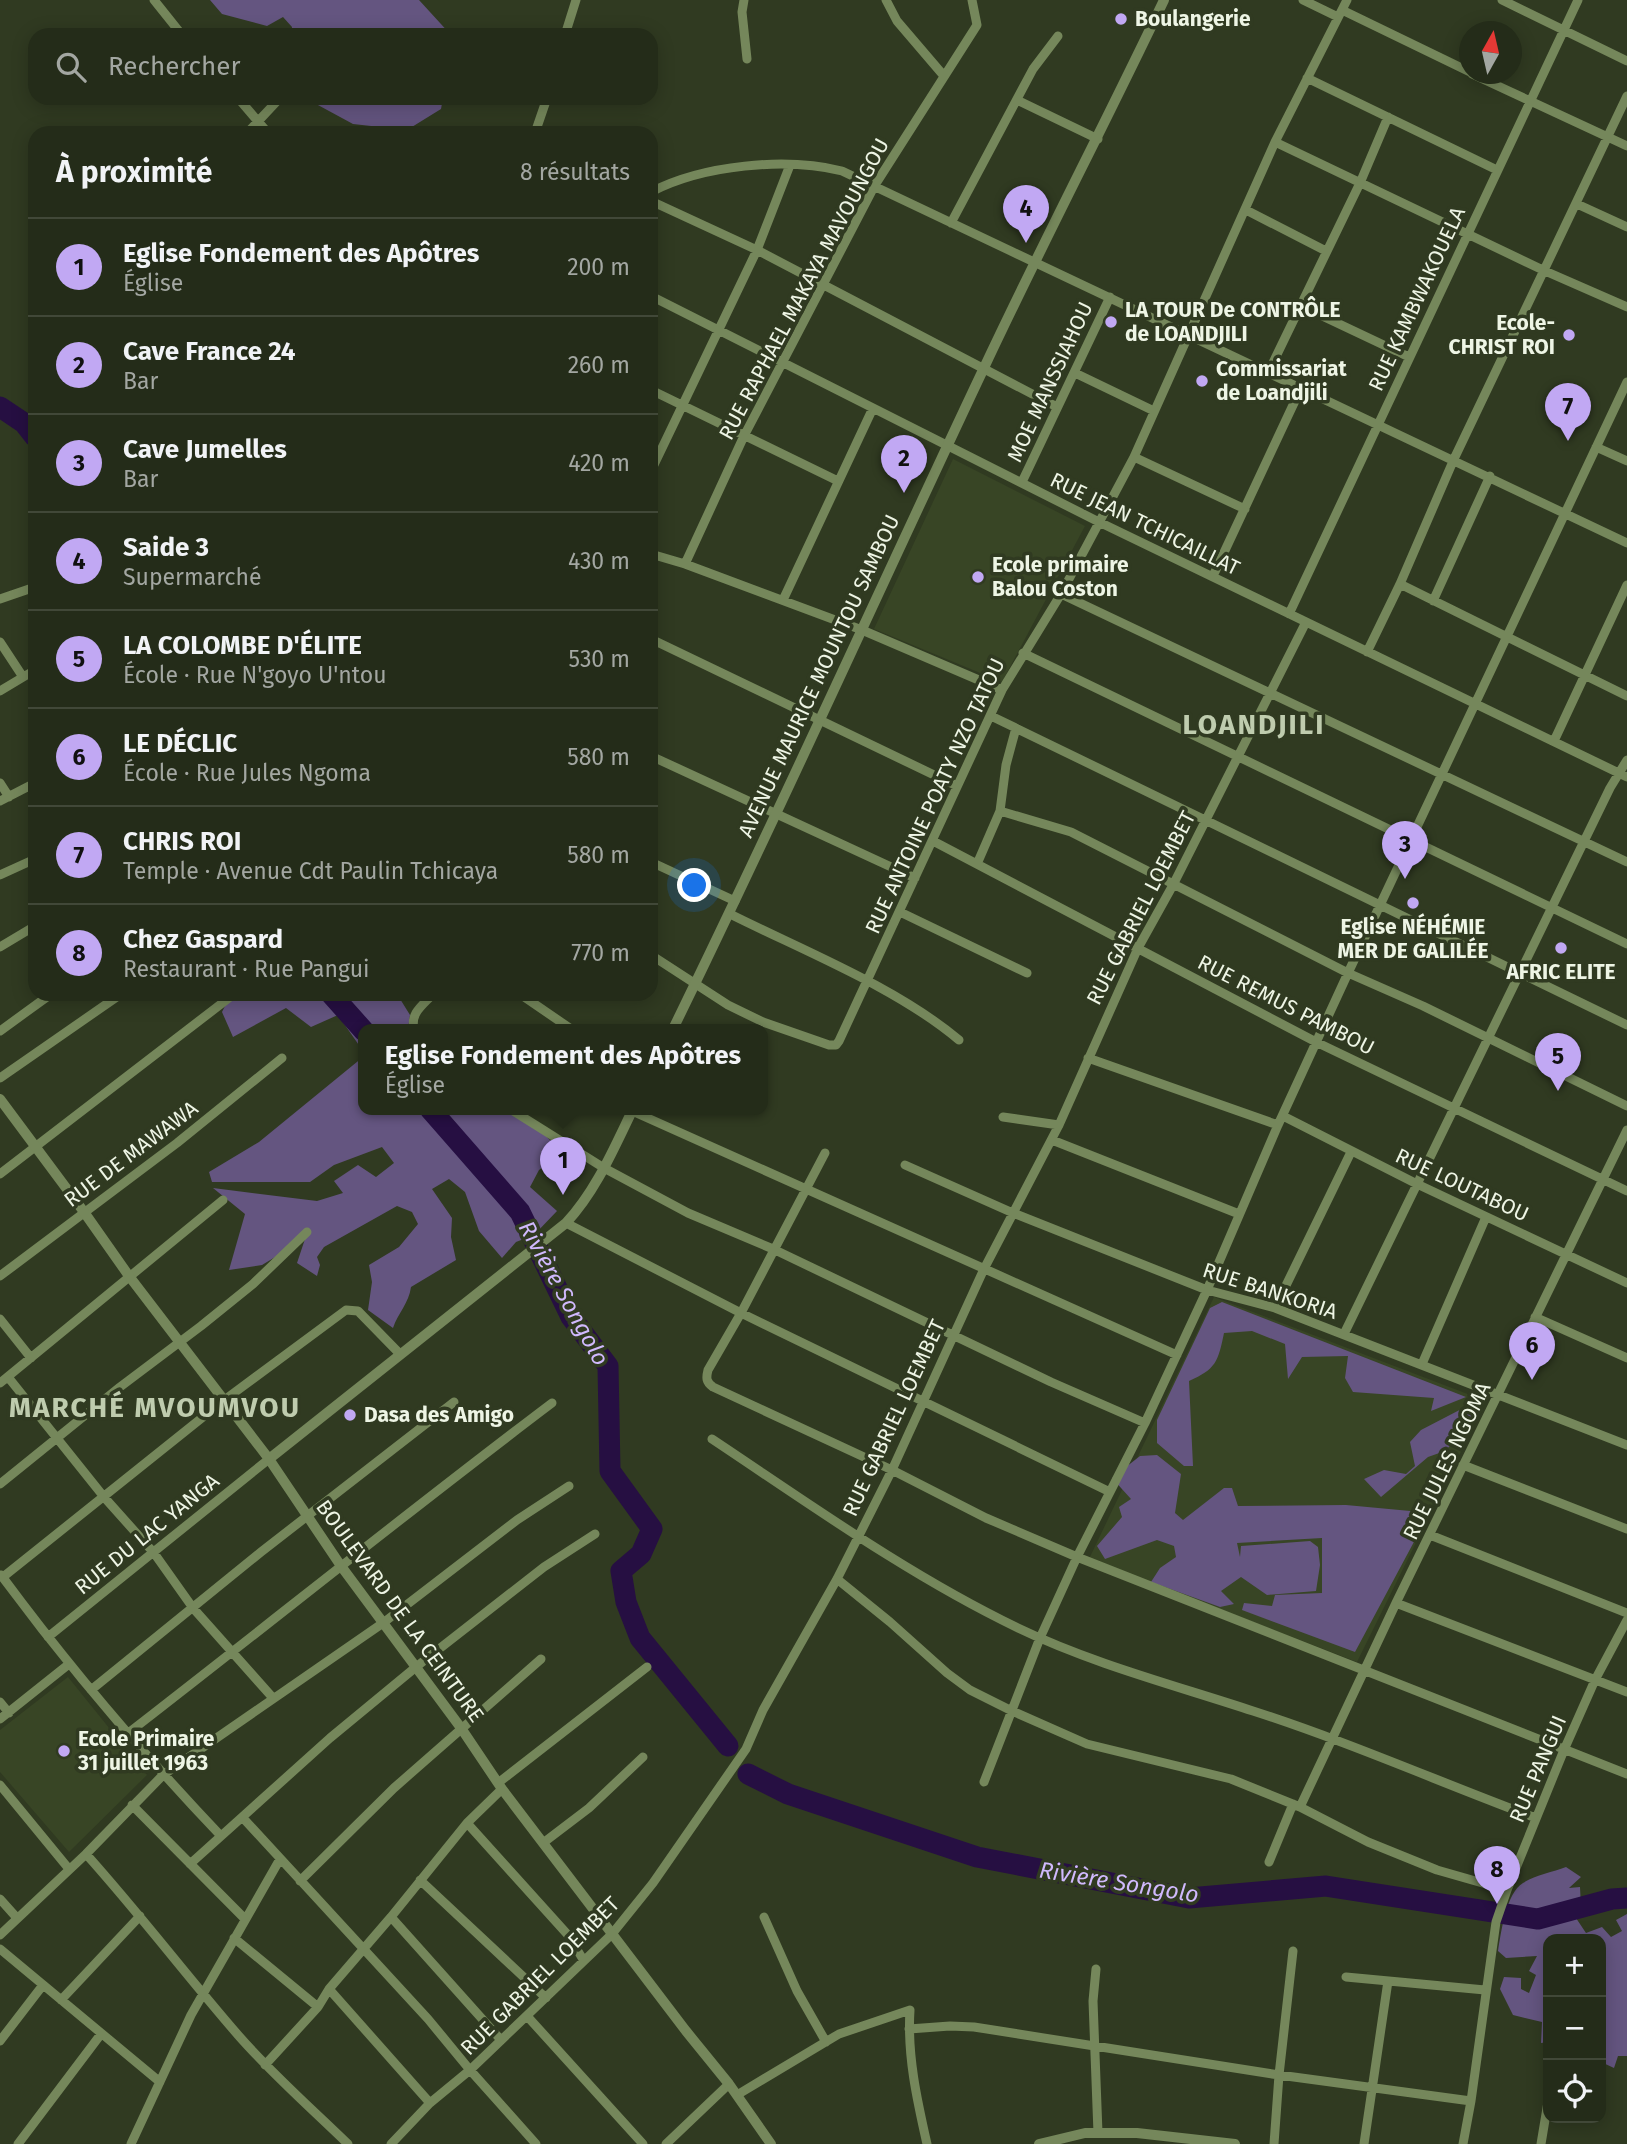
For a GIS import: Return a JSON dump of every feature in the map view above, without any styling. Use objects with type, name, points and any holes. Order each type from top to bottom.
[{"type":"street","points":[[154,0],[176,28]]},
{"type":"street","points":[[567,28],[576,0]]},
{"type":"street","points":[[744,0],[742,12],[747,59]]},
{"type":"street","points":[[886,0],[897,21],[944,76]]},
{"type":"street","name":"RUE RAPHAEL MAKAYA MAVOUNGOU","points":[[685,564],[781,362],[875,184],[978,25],[972,0]]},
{"type":"street","name":"AVENUE MAURICE MOUNTOU SAMBOU","points":[[675,1024],[730,914],[775,812],[983,370],[1164,0]]},
{"type":"street","points":[[1303,0],[1459,68]]},
{"type":"street","name":"RUE ANTOINE POATY NZO TATOU","points":[[695,983],[714,997],[763,1022],[829,1045],[836,1045],[1002,690],[1061,594],[1134,457],[1275,142],[1347,0]]},
{"type":"street","points":[[1502,0],[1627,61]]},
{"type":"street","name":"RUE KAMBWAKOUELA","points":[[1289,614],[1578,0]]},
{"type":"street","points":[[951,223],[1033,69],[1058,36]]},
{"type":"street","points":[[1307,78],[1497,170]]},
{"type":"street","points":[[1493,84],[1627,146]]},
{"type":"street","points":[[1367,652],[1400,584],[1454,459],[1627,96]]},
{"type":"street","points":[[1017,100],[1098,138]]},
{"type":"street","points":[[244,105],[263,126]]},
{"type":"street","points":[[254,126],[274,105]]},
{"type":"street","points":[[537,126],[545,105]]},
{"type":"street","points":[[1268,373],[1360,183],[1388,117]]},
{"type":"street","points":[[1275,142],[1545,271],[1627,307]]},
{"type":"street","points":[[658,456],[757,250],[790,165]]},
{"type":"street","points":[[658,188],[673,180],[704,172],[739,167],[790,165],[829,168],[875,184],[951,223],[1627,543]]},
{"type":"street","points":[[658,204],[757,250],[1057,407]]},
{"type":"street","points":[[1577,204],[1627,227]]},
{"type":"street","points":[[1246,210],[1326,251]]},
{"type":"street","name":"MOE MANSSIAHOU","points":[[1022,482],[1110,297]]},
{"type":"street","name":"RUE JEAN TCHICAILLAT","points":[[658,300],[1099,522],[1623,775]]},
{"type":"street","points":[[1299,305],[1409,357]]},
{"type":"street","points":[[1075,373],[1154,411]]},
{"type":"street","points":[[984,1782],[1040,1638],[1077,1557],[1177,1355],[1281,1120],[1626,384]]},
{"type":"street","points":[[1213,576],[1301,388]]},
{"type":"street","points":[[658,394],[838,481]]},
{"type":"street","points":[[783,600],[873,408]]},
{"type":"street","points":[[1596,447],[1627,461]]},
{"type":"street","points":[[1134,457],[1245,509]]},
{"type":"street","points":[[1433,601],[1490,476]]},
{"type":"street","points":[[658,556],[862,630],[1002,690]]},
{"type":"street","points":[[1400,584],[1627,695]]},
{"type":"street","points":[[1553,741],[1627,585]]},
{"type":"street","points":[[0,599],[28,589]]},
{"type":"street","points":[[1061,594],[1627,862]]},
{"type":"street","name":"RUE GABRIEL LOEMBET","points":[[391,2144],[430,2103],[470,2070],[612,1934],[653,1883],[734,1769],[763,1710],[837,1579],[892,1470],[984,1269],[1052,1140],[1138,948],[1173,885],[1306,622]]},
{"type":"street","points":[[0,642],[23,677]]},
{"type":"street","points":[[658,642],[957,786]]},
{"type":"street","points":[[1023,653],[1627,944]]},
{"type":"street","points":[[0,691],[28,674]]},
{"type":"street","points":[[991,716],[1627,1025]]},
{"type":"street","points":[[977,864],[1000,811],[1006,765],[1016,728]]},
{"type":"street","points":[[658,759],[915,878]]},
{"type":"street","points":[[1344,1334],[1518,972],[1583,841],[1623,775],[1627,760]]},
{"type":"street","points":[[0,783],[4,799],[28,787]]},
{"type":"street","points":[[1000,811],[1064,829],[1349,973],[1423,1006],[1627,1106]]},
{"type":"street","name":"RUE REMUS PAMBOU","points":[[933,841],[1318,1043],[1627,1191]]},
{"type":"street","points":[[0,875],[28,862]]},
{"type":"street","points":[[658,865],[735,901]]},
{"type":"street","points":[[900,912],[1027,974]]},
{"type":"street","points":[[730,914],[867,982],[939,1023],[959,1040]]},
{"type":"street","points":[[0,947],[28,930]]},
{"type":"street","points":[[658,960],[695,983]]},
{"type":"street","points":[[0,1031],[41,1001]]},
{"type":"street","points":[[0,1079],[111,1001]]},
{"type":"street","points":[[0,1174],[225,1001]]},
{"type":"street","points":[[413,1024],[415,1012],[426,1001]]},
{"type":"street","points":[[530,1001],[564,1024]]},
{"type":"street","name":"RUE DE MAWAWA","points":[[0,1276],[177,1143],[282,1058]]},
{"type":"street","name":"RUE LOUTABOU","points":[[1088,1058],[1281,1120],[1627,1283]]},
{"type":"street","name":"BOULEVARD DE LA CEINTURE","points":[[0,1100],[85,1212],[129,1276],[269,1459],[341,1566],[461,1728],[500,1786],[729,2084],[771,2144]]},
{"type":"street","points":[[520,1115],[604,1168],[688,1213],[774,1249],[1051,1382],[1145,1423]]},
{"type":"street","points":[[269,1459],[399,1353],[566,1223],[604,1168],[630,1115]]},
{"type":"street","points":[[644,1115],[805,1190],[1177,1355]]},
{"type":"street","points":[[1003,1117],[1059,1125]]},
{"type":"street","name":"RUE JULES NGOMA","points":[[1269,1862],[1333,1739],[1395,1603],[1627,1130]]},
{"type":"street","points":[[1052,1140],[1239,1214]]},
{"type":"street","points":[[1275,1308],[1351,1152]]},
{"type":"street","points":[[825,1153],[741,1314],[708,1370],[708,1383],[892,1470],[986,1518],[1077,1557],[1627,1774]]},
{"type":"street","name":"RUE BANKORIA","points":[[905,1165],[1013,1213],[1207,1290],[1275,1308],[1627,1445]]},
{"type":"street","points":[[223,1200],[4,1380],[58,1439],[104,1497],[154,1553],[192,1608],[273,1698]]},
{"type":"street","points":[[1422,1364],[1486,1217]]},
{"type":"street","points":[[566,1223],[741,1314],[1110,1492]]},
{"type":"street","points":[[0,1484],[253,1284],[307,1231]]},
{"type":"street","points":[[221,1836],[127,1734],[1,1575],[104,1497],[223,1401],[346,1310],[358,1311],[399,1353]]},
{"type":"street","points":[[1535,1317],[1627,1359]]},
{"type":"street","points":[[0,1319],[32,1358]]},
{"type":"street","points":[[91,1690],[454,1402]]},
{"type":"street","points":[[127,1734],[233,1653],[422,1501],[552,1403]]},
{"type":"street","points":[[712,1439],[858,1536],[954,1594],[1040,1638],[1102,1663],[1333,1739],[1536,1818]]},
{"type":"street","name":"RUE DU LAC YANGA","points":[[48,1637],[269,1459]]},
{"type":"street","points":[[1463,1465],[1627,1529]]},
{"type":"street","points":[[0,1935],[86,1854],[163,1775],[383,1623],[517,1520],[569,1486]]},
{"type":"street","points":[[190,1864],[331,1738],[416,1667],[544,1567],[595,1534]]},
{"type":"street","points":[[1430,1535],[1627,1613]]},
{"type":"street","points":[[837,1579],[947,1674],[970,1690],[1012,1711],[1087,1744],[1210,1772],[1296,1806],[1368,1842],[1437,1870],[1507,1890]]},
{"type":"street","points":[[1395,1603],[1627,1692]]},
{"type":"street","name":"RUE PANGUI","points":[[1463,2144],[1496,1922],[1564,1750],[1595,1680],[1627,1620]]},
{"type":"street","points":[[300,1881],[394,1788],[541,1659]]},
{"type":"street","points":[[0,1720],[69,1664]]},
{"type":"street","points":[[265,2065],[318,2007],[329,1989],[500,1786],[646,1667]]},
{"type":"street","points":[[0,1702],[9,1713]]},
{"type":"street","points":[[543,1843],[589,1808],[643,1757]]},
{"type":"street","points":[[0,1785],[69,1869]]},
{"type":"street","points":[[132,1805],[245,1919]]},
{"type":"street","points":[[243,1818],[428,2019],[536,2144]]},
{"type":"street","points":[[467,1823],[568,1935],[584,1961]]},
{"type":"street","points":[[86,1854],[265,2065],[348,2144]]},
{"type":"street","points":[[131,2144],[203,1992],[280,1859]]},
{"type":"street","points":[[421,1881],[546,1998]]},
{"type":"street","points":[[0,1899],[17,1918]]},
{"type":"street","points":[[61,2000],[140,1916]]},
{"type":"street","points":[[391,1917],[501,2040]]},
{"type":"street","points":[[764,1917],[796,1991],[826,2042]]},
{"type":"street","points":[[234,1938],[318,2007]]},
{"type":"street","points":[[0,1949],[160,2082]]},
{"type":"street","points":[[1274,2144],[1293,1951]]},
{"type":"street","points":[[1096,1969],[1093,2001],[1098,2133]]},
{"type":"street","points":[[1346,1977],[1485,1990]]},
{"type":"street","points":[[1364,2144],[1388,1981]]},
{"type":"street","points":[[0,2041],[43,1985]]},
{"type":"street","points":[[329,1989],[430,2103]]},
{"type":"street","points":[[737,2095],[839,2034],[910,2010],[913,2080],[927,2144]]},
{"type":"street","points":[[527,2016],[643,2144]]},
{"type":"street","points":[[909,2029],[974,2027],[1279,2075],[1471,2101]]},
{"type":"street","points":[[18,2144],[101,2034]]},
{"type":"street","points":[[666,2144],[729,2084]]},
{"type":"street","points":[[1541,2144],[1544,2123]]},
{"type":"street","points":[[677,2132],[684,2144]]},
{"type":"street","points":[[1039,2144],[1085,2133],[1137,2133],[1186,2141],[1235,2144]]},
{"type":"shaded area","points":[[210,0],[419,0],[445,28],[292,28],[283,17],[267,26],[222,14]]},
{"type":"shaded area","points":[[318,105],[442,105],[441,109],[413,126],[353,124]]},
{"type":"shaded area","name":"Ecole primaire Balou Coston","points":[[953,459],[1085,526],[1002,682],[874,629]]},
{"type":"shaded area","points":[[228,1001],[401,1001],[410,1015],[409,1024],[358,1024],[358,1044],[338,1015],[311,1027],[286,1008],[233,1037],[222,1012]]},
{"type":"shaded area","points":[[358,1061],[358,1115],[524,1115],[551,1141],[559,1155],[539,1170],[530,1187],[557,1211],[534,1235],[516,1242],[502,1258],[479,1231],[465,1192],[449,1179],[432,1189],[452,1218],[451,1237],[456,1260],[411,1287],[393,1328],[368,1310],[372,1282],[369,1265],[399,1247],[418,1224],[412,1212],[397,1206],[324,1247],[317,1257],[320,1265],[317,1276],[297,1263],[305,1239],[262,1265],[229,1270],[245,1214],[213,1188],[317,1201],[343,1193],[334,1181],[358,1165],[376,1177],[394,1163],[382,1147],[334,1165],[310,1182],[212,1182],[209,1172],[259,1142]]},
{"type":"shaded area","points":[[1214,1297],[1486,1401],[1357,1662],[1089,1559]]},
{"type":"shaded area","points":[[1222,1302],[1466,1397],[1431,1411],[1434,1398],[1353,1392],[1345,1378],[1348,1356],[1302,1357],[1288,1379],[1285,1344],[1252,1331],[1224,1333],[1214,1363],[1205,1373],[1189,1381],[1193,1466],[1184,1466],[1157,1443],[1157,1420],[1210,1308]]},
{"type":"shaded area","points":[[1473,1403],[1479,1415],[1445,1451],[1428,1457],[1381,1497],[1364,1479],[1384,1470],[1406,1474],[1415,1466],[1410,1442],[1421,1430]]},
{"type":"shaded area","points":[[1157,1455],[1181,1474],[1175,1513],[1183,1520],[1224,1488],[1232,1488],[1238,1506],[1346,1505],[1421,1512],[1423,1525],[1355,1652],[1242,1610],[1244,1603],[1272,1606],[1275,1595],[1322,1593],[1322,1538],[1237,1543],[1240,1557],[1241,1546],[1310,1541],[1318,1547],[1320,1565],[1316,1591],[1267,1595],[1241,1577],[1221,1591],[1234,1604],[1220,1607],[1151,1582],[1160,1568],[1176,1557],[1174,1546],[1157,1540],[1105,1559],[1097,1546],[1122,1517],[1119,1507],[1131,1499],[1112,1478],[1140,1456]]},
{"type":"shaded area","name":"Ecole Primaire 31 juillet 1963","points":[[68,1677],[147,1775],[69,1852],[0,1772],[0,1730]]},
{"type":"shaded area","points":[[1566,1867],[1581,1877],[1569,1888],[1580,1887],[1581,1907],[1591,1905],[1594,1910],[1576,1918],[1586,1933],[1602,1927],[1611,1937],[1622,1931],[1616,1920],[1627,1914],[1627,2056],[1618,2056],[1614,2068],[1606,2064],[1606,1934],[1543,1934],[1543,2043],[1542,2022],[1513,2015],[1500,1989],[1504,1977],[1521,1978],[1521,1989],[1529,1993],[1536,1975],[1529,1971],[1537,1956],[1506,1958],[1498,1951],[1505,1914],[1512,1895],[1523,1883]]},
{"type":"waterway","name":"Rivière Songolo","points":[[0,407],[28,428]]},
{"type":"waterway","name":"Rivière Songolo","points":[[337,1001],[358,1024]]},
{"type":"waterway","name":"Rivière Songolo","points":[[435,1115],[520,1212],[571,1317],[608,1366],[610,1471],[652,1529],[641,1554],[621,1571],[626,1602],[640,1638],[728,1746]]},
{"type":"waterway","name":"Rivière Songolo","points":[[748,1774],[788,1794],[977,1857],[1189,1898],[1326,1886],[1538,1919],[1612,1899],[1627,1898]]},
{"type":"place","name":"Boulangerie","points":[[1121,19]]},
{"type":"place","name":"Saide 3","points":[[1026,243]]},
{"type":"place","name":"LA TOUR De CONTRÔLE de LOANDJILI","points":[[1111,322]]},
{"type":"place","name":"Ecole- CHRIST ROI","points":[[1569,335]]},
{"type":"place","name":"Commissariat de Loandjili","points":[[1202,381]]},
{"type":"place","name":"CHRIS ROI","points":[[1568,441]]},
{"type":"place","name":"Cave France 24","points":[[904,493]]},
{"type":"place","name":"Ecole primaire Balou Coston","points":[[978,577]]},
{"type":"place","name":"Cave Jumelles","points":[[1405,879]]},
{"type":"place","name":"Eglise NÉHÉMIE MER DE GALILÉE","points":[[1413,903]]},
{"type":"place","name":"AFRIC ELITE","points":[[1561,948]]},
{"type":"place","name":"LA COLOMBE D'ÉLITE","points":[[1558,1091]]},
{"type":"place","name":"Eglise Fondement des Apôtres","points":[[563,1195]]},
{"type":"place","name":"LE DÉCLIC","points":[[1532,1380]]},
{"type":"place","name":"Dasa des Amigo","points":[[350,1415]]},
{"type":"place","name":"Ecole Primaire 31 juillet 1963","points":[[64,1751]]},
{"type":"place","name":"Chez Gaspard","points":[[1497,1904]]},
{"type":"district","name":"LOANDJILI","points":[[1254,724]]},
{"type":"district","name":"MARCHÉ MVOUMVOU","points":[[155,1407]]}]
